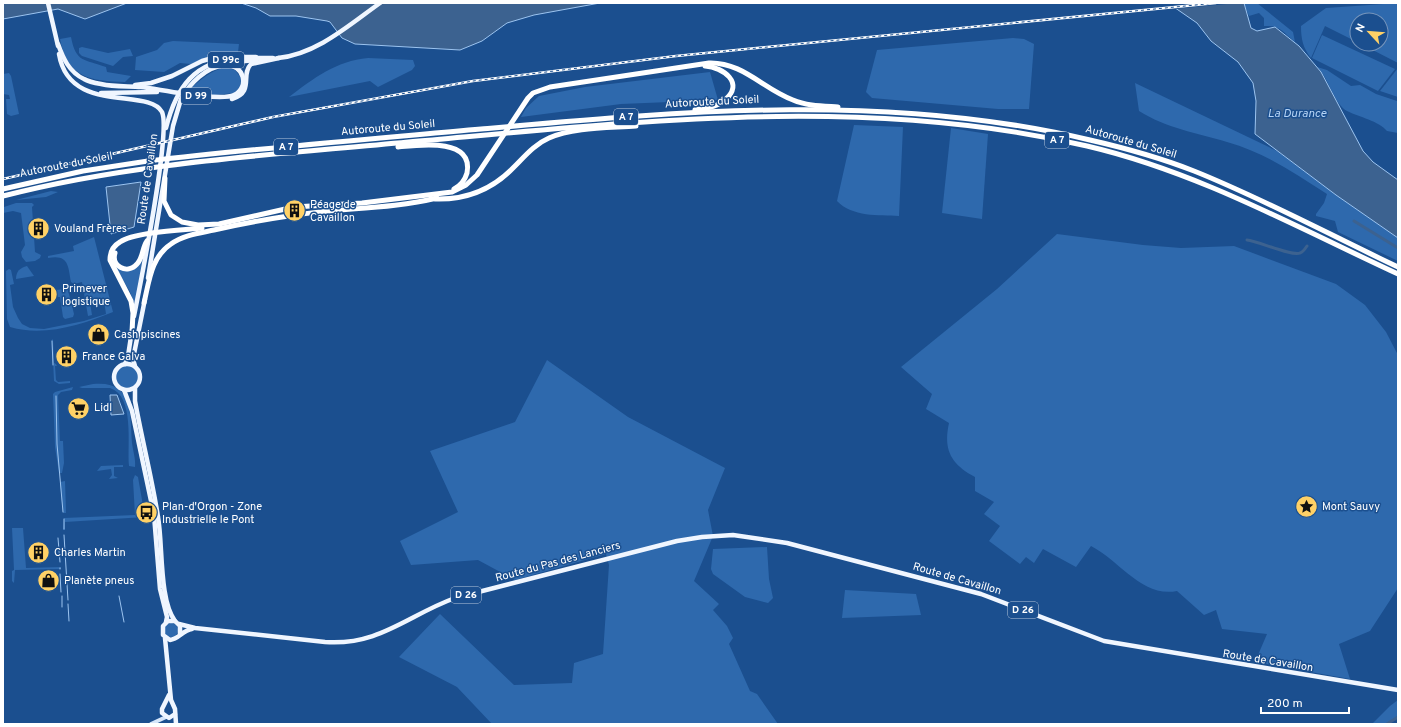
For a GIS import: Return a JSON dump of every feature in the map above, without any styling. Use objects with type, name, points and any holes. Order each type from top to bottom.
[{"type":"highway","points":[[435,199],[456,193],[469,186],[482,171],[528,98],[541,90],[715,63],[726,64],[740,69],[792,100],[822,106],[861,108],[875,111]]},
{"type":"highway","points":[[516,115],[529,100],[536,95],[551,90],[704,66],[721,69],[729,76],[732,81],[732,88],[725,101],[717,105],[681,113]]},
{"type":"highway","name":"Autoroute du Soleil","points":[[3,189],[89,170],[196,155],[571,121],[681,113],[775,109],[875,111],[994,122],[1042,130],[1091,140],[1176,165],[1265,202],[1398,267]]},
{"type":"highway","name":"Autoroute du Soleil","points":[[3,196],[104,174],[200,162],[607,124],[780,116],[904,119],[993,129],[1082,145],[1139,160],[1191,178],[1239,198],[1398,274]]},
{"type":"highway","points":[[146,243],[141,259],[132,268],[123,269],[115,263],[114,256],[116,250],[122,243],[130,240],[295,214],[347,210],[460,196],[488,188],[501,180],[534,147],[549,138],[561,134],[691,120]]},
{"type":"highway","points":[[144,303],[153,265],[164,250],[181,238],[254,215],[294,207],[362,203],[452,192],[466,185],[481,169],[498,144]]},
{"type":"highway","points":[[357,147],[436,145],[451,148],[460,152],[466,160],[468,169],[462,183],[456,188],[426,196]]},
{"type":"highway","points":[[165,178],[164,201],[166,208],[175,220],[189,224],[221,226]]},
{"type":"highway","points":[[132,332],[133,313],[131,301],[110,260],[110,256],[115,246],[130,238],[221,226]]},
{"type":"main road","name":"D 99","points":[[48,3],[58,44]]},
{"type":"main road","name":"D 99c","points":[[206,72],[227,62],[289,57],[306,51],[322,43],[380,3]]},
{"type":"main road","name":"Route de Cavaillon","points":[[58,44],[67,65],[83,79],[99,84],[126,86],[172,91],[227,97],[239,92],[243,85],[243,75],[233,66],[222,66],[206,72],[188,88],[181,99],[173,126],[165,178],[153,226],[146,243],[128,356],[125,364]]},
{"type":"main road","name":"Route de Cavaillon","points":[[58,44],[60,58],[65,70],[72,79],[87,90],[104,96],[144,101],[154,105],[162,113],[165,128],[153,226],[153,243],[144,303],[133,359],[135,366]]},
{"type":"main road","points":[[126,86],[158,81],[216,57],[272,58]]},
{"type":"main road","name":"D 99","points":[[87,90],[104,94],[162,92],[233,99],[241,95],[246,88],[246,70],[251,64],[279,58]]},
{"type":"main road","name":"D 99c","points":[[165,128],[175,98],[182,87],[194,74],[217,62],[231,59],[279,58]]},
{"type":"main road","points":[[168,652],[172,640],[180,634],[177,623],[168,608],[165,593],[159,519],[135,401],[135,388],[139,383],[140,376],[135,366],[125,364],[118,369],[114,378],[117,385],[124,390],[132,411],[154,515],[160,589],[167,617],[162,631],[168,652],[170,690],[172,705],[175,709],[175,724]]},
{"type":"main road","points":[[124,390],[135,388]]},
{"type":"main road","name":"Route de Cavaillon","points":[[649,547],[714,536],[743,536],[769,539],[981,594],[1104,641],[1398,690]]},
{"type":"main road","name":"Route du Pas des Lanciers","points":[[177,623],[195,628],[334,642],[358,641],[383,633],[429,608],[455,598],[649,547]]},
{"type":"main road","points":[[166,622],[177,623]]},
{"type":"main road","name":"Route du Pas des Lanciers","points":[[180,634],[195,628]]},
{"type":"main road","points":[[165,638],[172,640]]},
{"type":"main road","points":[[151,724],[162,712],[170,690]]},
{"type":"main road","points":[[165,705],[172,705]]},
{"type":"main road","points":[[162,712],[175,724]]},
{"type":"main road","points":[[151,724],[167,718],[175,713]]},
{"type":"shaded area","points":[[1257,3],[1293,32],[1295,42],[1278,28],[1264,26],[1264,18],[1259,13],[1249,16],[1244,4]]},
{"type":"shaded area","points":[[1398,3],[1398,63],[1377,52],[1389,52],[1389,12],[1349,12],[1349,38],[1325,26],[1311,58],[1304,47],[1301,26],[1326,8]]},
{"type":"shaded area","points":[[1322,35],[1349,48],[1349,52],[1358,52],[1395,69],[1378,91],[1312,58]]},
{"type":"shaded area","points":[[71,37],[75,52],[82,59],[106,67],[107,72],[131,76],[125,82],[101,80],[82,75],[68,62],[63,52],[60,39]]},
{"type":"shaded area","points":[[1013,38],[1024,39],[1034,44],[1029,109],[998,109],[872,98],[866,92],[877,50]]},
{"type":"shaded area","points":[[173,41],[239,44],[238,52],[214,55],[191,64],[180,63],[164,72],[135,70],[136,57],[157,50],[164,43]]},
{"type":"shaded area","points":[[82,47],[108,53],[130,49],[133,56],[123,57],[113,66],[82,56],[79,53],[79,48]]},
{"type":"shaded area","points":[[368,58],[413,60],[415,66],[412,70],[378,87],[370,81],[289,97],[307,83],[336,67],[356,60]]},
{"type":"shaded area","points":[[225,67],[235,70],[241,78],[240,87],[234,93],[215,95],[191,91],[190,89],[206,76]]},
{"type":"shaded area","points":[[1317,67],[1327,70],[1351,86],[1360,85],[1376,94],[1397,101],[1398,133],[1387,131],[1379,124],[1342,108]]},
{"type":"shaded area","points":[[1398,68],[1398,97],[1380,91]]},
{"type":"shaded area","points":[[710,72],[718,100],[621,104],[521,117],[526,108],[539,96],[585,87]]},
{"type":"shaded area","points":[[9,73],[11,76],[19,114],[11,116],[7,114],[6,99],[10,99],[9,95],[3,94],[3,74]]},
{"type":"shaded area","points":[[1135,83],[1277,151],[1336,195],[1398,238],[1398,261],[1338,232],[1335,221],[1316,216],[1324,203],[1327,194],[1279,164],[1254,152],[1227,142],[1160,122],[1139,111]]},
{"type":"shaded area","points":[[854,125],[903,127],[899,216],[858,213],[843,206],[837,201]]},
{"type":"shaded area","points":[[951,128],[988,134],[982,219],[942,213]]},
{"type":"shaded area","points":[[51,191],[58,192],[46,197],[16,200]]},
{"type":"shaded area","points":[[16,203],[32,203],[34,205],[32,207],[35,252],[41,255],[40,258],[35,261],[26,262],[22,257],[21,252],[25,245],[21,213],[13,211],[3,213],[4,207]]},
{"type":"shaded area","points":[[1057,234],[1143,245],[1181,248],[1234,246],[1336,284],[1365,305],[1386,332],[1398,355],[1398,588],[1370,631],[1339,644],[1350,679],[1255,662],[1267,634],[1222,629],[1216,610],[1204,615],[1177,591],[1164,592],[1142,584],[1091,546],[1076,567],[1043,549],[1034,563],[1026,557],[1020,564],[989,541],[1000,526],[984,514],[994,502],[975,491],[975,477],[960,467],[951,455],[948,449],[947,441],[949,423],[926,409],[932,394],[901,367],[997,289]]},
{"type":"shaded area","points":[[94,237],[113,312],[75,325],[49,330],[23,330],[10,327],[7,319],[6,271],[9,269],[11,270],[14,284],[10,285],[13,307],[22,324],[30,328],[44,329],[84,321],[106,314],[104,301],[90,303],[92,315],[88,316],[82,282],[74,284],[71,282],[68,266],[64,260],[55,257],[48,258],[48,256],[74,251],[73,246]]},
{"type":"shaded area","points":[[142,261],[135,307],[130,292],[113,263],[120,269],[128,271],[135,268]]},
{"type":"shaded area","points":[[27,266],[34,276],[16,279],[19,270]]},
{"type":"shaded area","points":[[56,290],[68,290],[74,314],[73,317],[65,319],[63,317],[60,297],[58,297]]},
{"type":"shaded area","points":[[52,339],[54,363],[57,366],[55,366],[56,380],[58,382],[70,381],[70,383],[59,384],[54,381]]},
{"type":"shaded area","points":[[547,360],[628,417],[725,468],[708,510],[713,536],[694,581],[719,604],[713,610],[727,626],[733,638],[729,644],[750,691],[757,694],[778,724],[492,724],[457,687],[399,657],[440,614],[514,685],[572,683],[574,663],[603,654],[609,565],[606,554],[515,580],[478,560],[411,565],[400,541],[458,512],[430,451],[515,422]]},
{"type":"shaded area","points":[[127,366],[131,367],[137,373],[137,381],[131,387],[127,388],[123,387],[117,381],[116,377],[117,373],[123,367]]},
{"type":"shaded area","points":[[93,384],[106,384],[116,387],[123,393],[130,411],[135,467],[129,466],[128,422],[123,401],[118,393],[110,388],[79,387]]},
{"type":"shaded area","points":[[73,387],[72,390],[61,392],[58,395],[60,441],[63,441],[64,463],[62,473],[59,473],[55,447],[53,394],[55,392]]},
{"type":"shaded area","points":[[123,465],[123,467],[114,467],[114,476],[118,478],[109,479],[112,475],[111,469],[97,471],[101,466]]},
{"type":"shaded area","points":[[135,475],[138,477],[145,517],[65,522],[65,530],[63,530],[64,518],[135,515],[133,480]]},
{"type":"shaded area","points":[[65,481],[66,513],[63,513],[60,482]]},
{"type":"shaded area","points":[[12,528],[23,528],[26,568],[61,567],[61,569],[15,570],[14,583],[12,581],[12,571],[14,570]]},
{"type":"shaded area","points":[[767,547],[769,579],[773,598],[768,603],[745,597],[713,574],[711,569],[713,549]]},
{"type":"shaded area","points":[[845,590],[916,594],[921,615],[842,618]]},
{"type":"shaded area","points":[[171,623],[176,625],[178,630],[176,635],[171,637],[166,635],[164,630],[166,625]]},
{"type":"shaded area","points":[[1398,700],[1398,716],[1385,724],[1372,724],[1390,706]]},
{"type":"water","points":[[3,3],[127,3],[85,19],[58,9],[3,19]]},
{"type":"water","points":[[241,3],[600,3],[534,15],[507,23],[482,41],[460,50],[355,44],[342,38],[330,22],[296,16],[270,16],[256,8]]},
{"type":"water","name":"La Durance","points":[[1168,3],[1244,3],[1251,28],[1257,31],[1275,27],[1299,46],[1321,72],[1363,151],[1373,162],[1398,180],[1398,238],[1336,195],[1255,134],[1256,101],[1253,83],[1238,62],[1211,41],[1197,23]]},
{"type":"water","points":[[141,182],[134,227],[111,234],[106,187]]},
{"type":"water","points":[[110,395],[117,395],[124,414],[111,415]]},
{"type":"pier","points":[[1237,3],[1175,9],[1166,4]]},
{"type":"waterway","points":[[1354,221],[1398,248]]},
{"type":"waterway","points":[[1247,240],[1296,254],[1302,252],[1307,246]]},
{"type":"waterway","points":[[52,341],[53,365]]},
{"type":"waterway","points":[[56,396],[57,444],[63,512]]},
{"type":"waterway","points":[[64,519],[64,529]]},
{"type":"waterway","points":[[64,535],[68,600]]},
{"type":"waterway","points":[[58,538],[60,562]]},
{"type":"waterway","points":[[60,574],[61,592]]},
{"type":"waterway","points":[[62,596],[62,607]]},
{"type":"waterway","points":[[119,596],[124,622]]},
{"type":"waterway","points":[[68,604],[69,621]]},
{"type":"waterway","points":[[1387,724],[1398,717]]},
{"type":"railway","points":[[3,179],[273,117],[473,81],[676,56],[1216,3]]},
{"type":"place","name":"Péage de Cavaillon","points":[[294,211]]},
{"type":"place","name":"Vouland Frères","points":[[39,229]]},
{"type":"place","name":"Primever logistique","points":[[46,295]]},
{"type":"place","name":"Cash piscines","points":[[98,335]]},
{"type":"place","name":"France Galva","points":[[66,357]]},
{"type":"place","name":"Lidl","points":[[79,408]]},
{"type":"place","name":"Mont Sauvy","points":[[1307,507]]},
{"type":"place","name":"Plan-d'Orgon - Zone Industrielle le Pont","points":[[146,513]]},
{"type":"place","name":"Charles Martin","points":[[38,553]]},
{"type":"place","name":"Planète pneus","points":[[49,581]]}]
